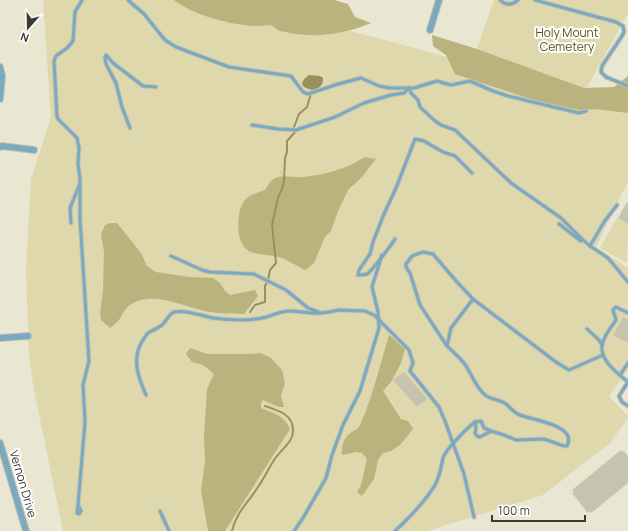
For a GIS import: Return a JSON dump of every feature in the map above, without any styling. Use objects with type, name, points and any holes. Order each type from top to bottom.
[{"type":"street","points":[[430,30],[439,0]]},
{"type":"street","points":[[0,67],[2,76],[0,99]]},
{"type":"street","points":[[0,147],[34,150]]},
{"type":"street","points":[[0,338],[28,336]]},
{"type":"street","name":"Vernon Drive","points":[[0,443],[26,531]]},
{"type":"lane","points":[[78,505],[86,422],[83,385],[89,361],[80,219],[78,158],[80,148],[77,138],[58,120],[54,61],[56,56],[67,48],[73,41],[75,12],[82,0]]},
{"type":"lane","points":[[128,0],[144,14],[159,34],[176,47],[229,66],[291,76],[306,94],[361,78],[379,86],[389,88],[409,88],[437,81],[451,85],[470,81],[508,96],[580,112],[586,111]]},
{"type":"lane","points":[[500,0],[507,4],[514,3],[518,0]]},
{"type":"lane","points":[[535,0],[616,22],[623,26],[624,32],[602,66],[601,72],[606,77],[628,86]]},
{"type":"lane","points":[[130,128],[122,107],[116,83],[104,57],[106,55],[143,86],[156,87]]},
{"type":"lane","points":[[252,124],[278,129],[294,130],[335,117],[364,103],[391,95],[404,93],[409,88]]},
{"type":"lane","points":[[409,88],[411,93],[418,100],[420,107],[434,120],[441,125],[455,130],[511,183],[561,218],[590,246]]},
{"type":"lane","points":[[395,239],[371,271],[367,274],[358,275],[359,270],[370,254],[373,242],[415,139],[424,141],[443,152],[455,156],[472,172]]},
{"type":"lane","points":[[71,222],[70,208],[77,193],[79,184]]},
{"type":"lane","points":[[590,246],[604,222],[617,205]]},
{"type":"lane","points":[[559,224],[584,243],[608,258],[628,282]]},
{"type":"lane","points":[[395,531],[421,504],[435,484],[440,474],[445,453],[468,427],[475,422],[481,421],[484,428],[516,440],[544,439],[564,446],[567,446],[570,441],[568,435],[564,431],[540,420],[520,415],[506,404],[489,398],[482,393],[465,364],[447,346],[420,305],[410,273],[406,267],[406,264],[412,256],[423,252],[433,254],[473,299],[556,362],[569,370],[603,355]]},
{"type":"lane","points":[[294,531],[326,478],[332,455],[343,425],[360,391],[377,334],[379,320],[372,287],[382,255]]},
{"type":"lane","points":[[172,256],[210,272],[254,274],[286,290],[308,308],[321,313]]},
{"type":"lane","points":[[447,346],[451,328],[473,299]]},
{"type":"lane","points":[[628,313],[616,307],[613,310],[616,320],[603,340],[602,345],[603,355],[606,362],[628,382],[620,396],[622,402],[628,406]]},
{"type":"lane","points":[[146,395],[136,363],[139,348],[148,333],[162,325],[174,312],[183,312],[214,318],[252,320],[289,311],[311,314],[339,310],[365,311],[374,315],[410,350],[413,363],[410,371],[439,407],[464,474],[474,517]]},
{"type":"lane","points":[[587,329],[599,340],[602,345]]},
{"type":"lane","points":[[620,375],[628,363]]},
{"type":"lane","points":[[475,422],[475,433],[477,436],[480,437],[491,431]]},
{"type":"lane","points":[[160,512],[170,531]]},
{"type":"path","points":[[280,172],[288,172]]},
{"type":"green space","points":[[43,0],[232,0],[426,51],[603,103],[628,112],[628,181],[596,247],[628,268],[628,368],[609,397],[628,416],[628,418],[610,443],[543,495],[427,531],[63,531],[34,390],[29,358],[26,270],[31,179],[51,117]]},
{"type":"green space","name":"Holy Mount Cemetery","points":[[494,0],[628,0],[628,13],[586,89],[477,49]]},
{"type":"green space","points":[[617,218],[628,224],[627,263],[600,248]]},
{"type":"shaded area","points":[[174,0],[334,0],[348,4],[355,17],[371,23],[351,30],[331,34],[300,34],[280,31],[270,25],[258,26],[237,24],[214,19],[191,10]]},
{"type":"shaded area","points":[[432,35],[477,49],[584,88],[614,87],[628,76],[628,113],[595,109],[580,110],[543,103],[455,74],[446,55],[433,46]]},
{"type":"shaded area","points":[[309,75],[320,76],[323,78],[323,82],[316,89],[310,89],[303,86],[302,83],[304,79]]},
{"type":"shaded area","points":[[365,157],[376,159],[362,177],[348,190],[331,231],[325,237],[314,263],[306,270],[276,256],[249,251],[242,243],[238,220],[242,204],[251,195],[265,190],[272,180],[284,176],[303,177],[328,173],[350,165]]},
{"type":"shaded area","points":[[117,223],[141,253],[147,266],[156,272],[189,277],[213,278],[220,283],[225,291],[230,295],[255,290],[258,296],[244,314],[214,313],[163,300],[144,299],[129,306],[119,320],[110,328],[101,320],[100,314],[103,291],[104,252],[101,234],[105,225]]},
{"type":"shaded area","points":[[389,335],[405,349],[401,363],[391,382],[383,391],[401,419],[408,421],[413,429],[400,445],[391,451],[383,453],[378,460],[374,479],[362,496],[357,492],[361,485],[367,459],[362,453],[356,452],[342,455],[342,447],[346,437],[360,426],[373,391]]},
{"type":"shaded area","points":[[190,348],[207,354],[261,353],[271,358],[282,370],[285,384],[281,395],[284,407],[279,407],[263,400],[261,403],[261,408],[282,418],[288,424],[290,429],[225,531],[208,531],[201,491],[205,461],[204,437],[207,389],[214,374],[203,365],[192,362],[186,354]]},
{"type":"building","points":[[627,202],[628,203],[628,224],[618,218]]},
{"type":"building","points":[[623,317],[628,320],[628,343],[613,335]]},
{"type":"building","points":[[404,372],[427,399],[417,407],[393,380]]},
{"type":"building","points":[[621,450],[628,456],[628,483],[591,513],[590,511],[588,513],[572,493],[574,491],[572,490]]},
{"type":"waterway","points":[[250,312],[255,305],[265,302],[265,286],[270,270],[276,263],[272,225],[278,198],[283,186],[287,141],[295,132],[294,127],[299,114],[307,107],[312,90]]},
{"type":"waterway","points":[[232,531],[236,518],[293,434],[292,425],[287,416],[279,411],[265,406]]}]
